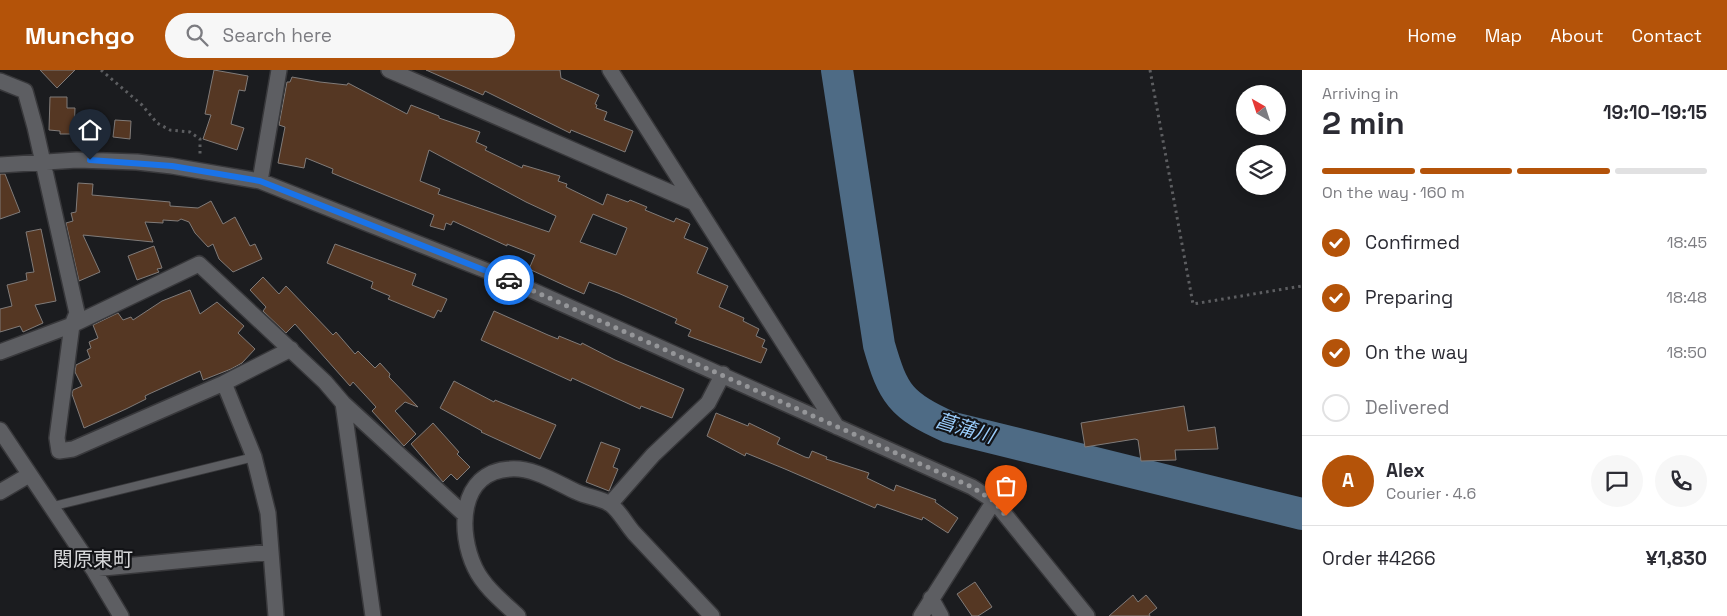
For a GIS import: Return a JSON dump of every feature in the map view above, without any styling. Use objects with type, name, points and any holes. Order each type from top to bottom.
[{"type":"street","points":[[260,181],[279,70]]},
{"type":"street","points":[[389,70],[695,203]]},
{"type":"street","points":[[610,70],[837,428]]},
{"type":"street","points":[[0,81],[25,91],[77,313],[72,324],[57,438],[59,451],[73,449],[224,383],[290,350]]},
{"type":"street","points":[[0,165],[42,161],[137,162],[260,181],[500,276],[723,374],[837,428],[972,487],[994,501],[1087,616]]},
{"type":"street","points":[[0,352],[72,324],[199,264],[343,403],[464,514]]},
{"type":"street","points":[[610,504],[653,455],[708,403],[723,374]]},
{"type":"street","points":[[224,383],[254,457],[268,513],[276,616]]},
{"type":"street","points":[[343,403],[372,616]]},
{"type":"street","points":[[0,430],[50,508],[93,569],[121,616]]},
{"type":"street","points":[[518,616],[496,596],[476,570],[467,548],[464,514],[468,497],[475,487],[497,472],[510,468],[524,470],[544,477],[584,495],[610,504],[632,531],[712,616]]},
{"type":"street","points":[[0,492],[28,475]]},
{"type":"street","points":[[921,616],[994,501]]},
{"type":"street","points":[[93,569],[271,552]]},
{"type":"street","points":[[931,598],[942,616]]},
{"type":"lane","points":[[50,508],[254,457]]},
{"type":"path","points":[[101,70],[142,105],[157,123],[170,130],[190,132],[200,139],[201,146],[197,172]]},
{"type":"path","points":[[1150,70],[1193,304],[1302,286]]},
{"type":"building","points":[[40,70],[75,70],[57,88]]},
{"type":"building","points":[[214,70],[248,76],[245,91],[239,90],[231,124],[244,128],[237,150],[203,139],[211,115],[205,114]]},
{"type":"building","points":[[426,70],[560,70],[561,78],[599,95],[595,104],[597,105],[596,108],[607,112],[604,120],[633,131],[625,152],[571,130],[570,133],[485,91],[483,95]]},
{"type":"building","points":[[292,77],[347,85],[348,83],[407,114],[411,105],[439,116],[439,118],[480,132],[476,142],[487,147],[485,150],[522,168],[523,165],[560,176],[558,181],[567,184],[566,187],[603,205],[607,194],[647,207],[645,210],[674,222],[676,218],[690,224],[684,238],[708,248],[697,273],[728,286],[719,307],[744,318],[743,321],[759,329],[756,336],[765,340],[762,347],[767,349],[761,363],[688,336],[691,330],[675,323],[677,319],[618,293],[589,282],[584,294],[568,287],[529,269],[535,255],[507,244],[507,246],[453,221],[451,225],[446,223],[444,230],[430,226],[434,215],[332,173],[333,169],[306,158],[304,168],[278,163],[285,127],[279,125],[287,82],[290,82]],"holes":[[[429,150],[556,216],[549,232],[438,194],[440,189],[420,181]],[[593,214],[627,228],[616,255],[580,242]]]},
{"type":"building","points":[[50,97],[67,97],[67,108],[75,108],[74,134],[60,134],[60,131],[49,130]]},
{"type":"building","points":[[115,120],[131,121],[130,139],[113,137]]},
{"type":"building","points":[[0,174],[5,174],[20,212],[0,219]]},
{"type":"building","points":[[78,183],[93,184],[92,195],[170,202],[170,206],[198,208],[211,201],[223,224],[235,217],[250,246],[255,244],[262,259],[233,272],[219,259],[213,244],[208,247],[195,233],[189,222],[181,219],[178,221],[163,220],[163,223],[145,222],[153,242],[83,235],[100,272],[79,281],[66,223],[73,221],[71,213],[76,212]]},
{"type":"building","points":[[41,229],[56,301],[35,305],[43,323],[23,332],[20,326],[0,332],[0,309],[12,306],[7,285],[27,280],[26,273],[34,272],[26,232]]},
{"type":"building","points":[[335,244],[416,274],[412,285],[447,299],[441,312],[438,310],[434,318],[388,299],[390,296],[371,288],[373,282],[327,263]]},
{"type":"building","points":[[154,246],[162,268],[157,269],[159,272],[137,280],[128,256]]},
{"type":"building","points":[[263,277],[279,294],[286,286],[333,335],[336,332],[355,354],[358,351],[375,368],[380,363],[390,374],[389,377],[418,407],[405,402],[395,411],[416,434],[404,446],[372,411],[376,407],[353,382],[350,386],[295,324],[286,333],[263,311],[266,307],[250,290]]},
{"type":"building","points":[[190,290],[200,314],[217,302],[244,326],[238,333],[255,349],[242,363],[231,369],[203,380],[200,371],[149,394],[145,396],[146,399],[84,428],[72,394],[73,390],[82,386],[75,372],[76,365],[90,358],[87,350],[91,348],[89,342],[98,338],[93,325],[118,313],[123,320],[131,317],[133,320],[162,301]]},
{"type":"building","points":[[494,311],[558,339],[559,336],[581,345],[582,343],[615,360],[684,389],[672,418],[641,406],[640,409],[572,378],[571,381],[481,340]]},
{"type":"building","points":[[454,381],[494,402],[495,400],[556,425],[540,459],[481,432],[440,408]]},
{"type":"building","points":[[1184,406],[1188,431],[1215,427],[1218,449],[1175,450],[1176,460],[1141,461],[1138,440],[1135,439],[1085,447],[1081,423]]},
{"type":"building","points":[[716,413],[748,426],[749,423],[780,438],[777,444],[805,457],[809,458],[812,451],[827,457],[826,459],[869,473],[867,478],[894,491],[896,485],[936,500],[935,502],[958,518],[948,533],[923,517],[922,520],[877,504],[875,508],[746,453],[745,456],[707,436]]},
{"type":"building","points":[[433,423],[459,452],[457,454],[470,467],[457,480],[451,474],[443,482],[411,444]]},
{"type":"building","points":[[601,442],[620,449],[613,467],[618,469],[609,491],[586,482]]},
{"type":"building","points":[[975,582],[992,607],[978,616],[972,616],[957,594]]},
{"type":"building","points":[[1133,595],[1138,602],[1146,595],[1157,608],[1149,614],[1150,616],[1109,616]]},
{"type":"waterway","name":"菖蒲川","points":[[837,70],[879,345],[889,376],[909,405],[949,427],[1302,514]]},
{"type":"way so far","points":[[509,280],[723,374],[837,428],[972,487],[994,501],[1006,516]]},
{"type":"district","name":"関原東町","points":[[93,559]]},
{"type":"route","points":[[90,160],[172,166],[197,172],[260,181],[509,280]]}]
